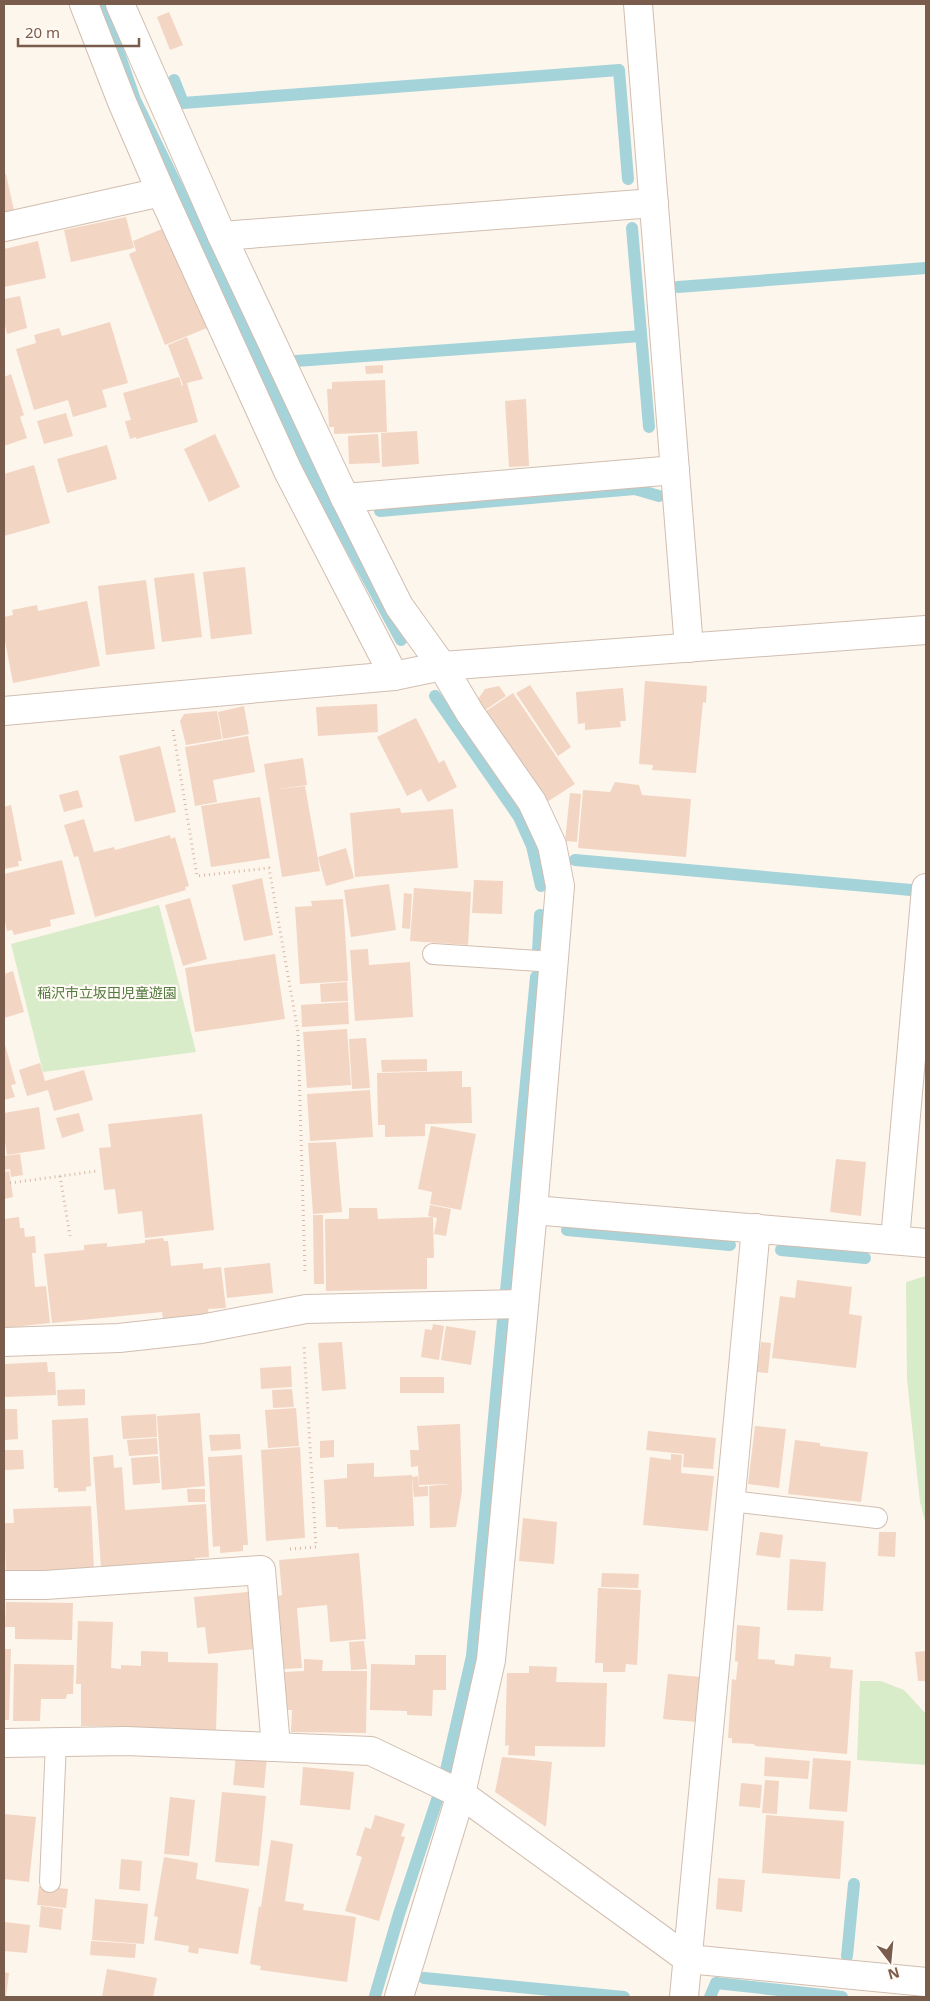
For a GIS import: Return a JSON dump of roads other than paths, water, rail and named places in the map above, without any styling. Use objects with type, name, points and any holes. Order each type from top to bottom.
[{"type":"street","points":[[84,4],[122,102],[183,205],[222,236],[346,498],[400,606],[442,666],[470,713],[532,802],[552,845],[560,886],[533,1210],[491,1660],[461,1794],[398,1997]]},
{"type":"street","points":[[120,4],[183,205],[288,471],[394,676]]},
{"type":"street","points":[[638,4],[689,648]]},
{"type":"street","points":[[222,236],[654,202]]},
{"type":"street","points":[[4,227],[183,205]]},
{"type":"street","points":[[346,498],[675,470]]},
{"type":"street","points":[[4,711],[394,676],[442,666],[926,630]]},
{"type":"street","points":[[895,1240],[926,888]]},
{"type":"street","points":[[533,1210],[926,1243]]},
{"type":"street","points":[[684,1997],[756,1228]]},
{"type":"street","points":[[4,1342],[119,1338],[201,1329],[306,1309],[523,1304]]},
{"type":"street","points":[[4,1585],[45,1585],[261,1570],[276,1747]]},
{"type":"street","points":[[4,1743],[126,1741],[371,1751],[461,1794],[688,1959],[926,1982]]},
{"type":"lane","points":[[433,954],[554,962]]},
{"type":"lane","points":[[731,1501],[877,1518]]},
{"type":"lane","points":[[50,1882],[56,1742]]},
{"type":"waterway","points":[[102,4],[135,100],[218,270],[313,477],[401,640]]},
{"type":"waterway","points":[[174,80],[183,103],[619,70],[628,179]]},
{"type":"waterway","points":[[632,228],[649,427]]},
{"type":"waterway","points":[[678,287],[926,268]]},
{"type":"waterway","points":[[296,361],[641,336]]},
{"type":"waterway","points":[[380,511],[635,489],[659,496]]},
{"type":"waterway","points":[[435,696],[519,817],[532,846],[541,886]]},
{"type":"waterway","points":[[575,860],[911,890]]},
{"type":"waterway","points":[[538,951],[540,915]]},
{"type":"waterway","points":[[506,1291],[536,977]]},
{"type":"waterway","points":[[567,1230],[730,1245]]},
{"type":"waterway","points":[[781,1250],[865,1258]]},
{"type":"waterway","points":[[446,1770],[472,1656],[503,1320]]},
{"type":"waterway","points":[[375,1996],[399,1914],[438,1797]]},
{"type":"waterway","points":[[847,1956],[854,1884]]},
{"type":"waterway","points":[[424,1978],[624,1997]]},
{"type":"waterway","points":[[710,1997],[716,1983],[842,1997]]},
{"type":"park label","name":"稲沢市立坂田児童遊園","points":[[107,992]]}]
